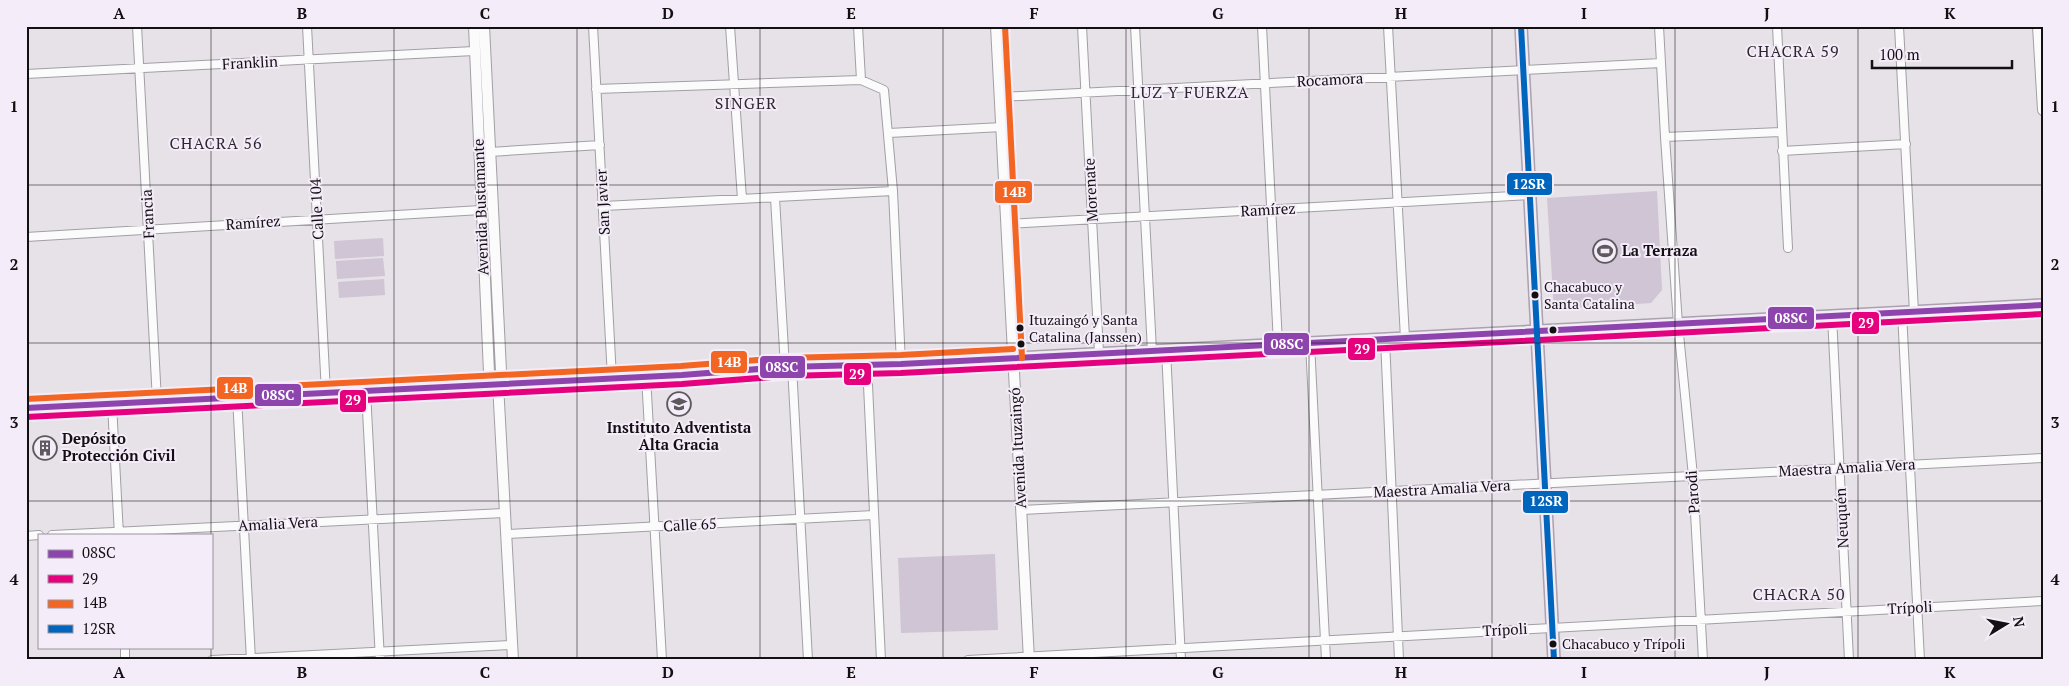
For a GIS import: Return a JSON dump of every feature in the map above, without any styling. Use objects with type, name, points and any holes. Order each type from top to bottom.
[{"type":"main road","name":"Avenida Bustamante","points":[[474,26],[480,210],[489,373],[498,384]]},
{"type":"main road","name":"Avenida Bustamante","points":[[484,26],[501,372],[498,384],[513,660]]},
{"type":"main road","name":"Avenida Ituzaingó","points":[[996,26],[1029,658]]},
{"type":"main road","points":[[1521,26],[1554,660]]},
{"type":"main road","points":[[2038,26],[2043,110]]},
{"type":"main road","points":[[26,408],[612,378],[788,366],[901,364],[2043,306]]},
{"type":"street","name":"Francia","points":[[137,26],[158,401]]},
{"type":"street","name":"Calle 104","points":[[307,26],[326,393]]},
{"type":"street","name":"San Javier","points":[[593,26],[612,378]]},
{"type":"street","points":[[730,26],[742,199]]},
{"type":"street","points":[[858,26],[861,80]]},
{"type":"street","name":"Morenate","points":[[1082,26],[1099,353]]},
{"type":"street","points":[[1135,26],[1152,351]]},
{"type":"street","points":[[1262,26],[1278,344]]},
{"type":"street","points":[[1388,26],[1399,203],[1404,338]]},
{"type":"street","name":"Parodi","points":[[1659,26],[1664,137],[1678,324],[1693,476],[1702,660]]},
{"type":"street","points":[[1777,26],[1788,248]]},
{"type":"street","points":[[1899,26],[1914,312]]},
{"type":"street","name":"Franklin","points":[[26,74],[474,51]]},
{"type":"street","name":"Rocamora","points":[[1000,97],[1661,63]]},
{"type":"street","points":[[596,89],[861,80],[884,90],[893,191],[901,364]]},
{"type":"street","points":[[889,133],[1002,127]]},
{"type":"street","points":[[1664,137],[1781,132]]},
{"type":"street","points":[[1782,151],[1906,144]]},
{"type":"street","points":[[490,152],[600,145]]},
{"type":"street","points":[[604,206],[893,191]]},
{"type":"street","name":"Ramírez","points":[[1007,224],[1530,195]]},
{"type":"street","points":[[775,198],[800,519],[808,660]]},
{"type":"street","name":"Ramírez","points":[[26,237],[480,210]]},
{"type":"street","points":[[1902,313],[1920,660]]},
{"type":"street","name":"Neuquén","points":[[1832,316],[1849,660]]},
{"type":"street","points":[[486,324],[498,323]]},
{"type":"street","points":[[1385,339],[1399,660]]},
{"type":"street","points":[[1310,343],[1326,660]]},
{"type":"street","points":[[1166,350],[1182,660]]},
{"type":"street","points":[[867,364],[881,660]]},
{"type":"street","points":[[646,376],[662,660]]},
{"type":"street","points":[[366,391],[380,656]]},
{"type":"street","points":[[237,397],[250,659]]},
{"type":"street","points":[[112,404],[119,533]]},
{"type":"street","name":"Maestra Amalia Vera","points":[[1022,510],[2043,458]]},
{"type":"street","name":"Amalia Vera","points":[[86,534],[504,514]]},
{"type":"street","name":"Calle 65","points":[[506,534],[874,515]]},
{"type":"street","name":"Trípoli","points":[[968,660],[2043,601]]},
{"type":"street","points":[[212,660],[380,656],[512,645]]},
{"type":"green space","points":[[479,26],[496,365],[491,366]]},
{"type":"green space","name":"La Terraza","points":[[1657,191],[1662,290],[1651,303],[1554,310],[1547,198]]},
{"type":"green space","points":[[383,238],[384,256],[335,259],[334,241]]},
{"type":"green space","points":[[383,258],[385,276],[337,279],[336,261]]},
{"type":"green space","points":[[384,279],[385,295],[339,298],[338,282]]},
{"type":"green space","points":[[995,554],[998,630],[901,633],[898,558]]},
{"type":"transit line","name":"14B","points":[[1005,26],[1022,358]]},
{"type":"transit line","name":"12SR","points":[[1521,26],[1554,660]]},
{"type":"transit line","name":"08SC","points":[[26,408],[682,375],[785,367],[901,364],[2043,305]]},
{"type":"transit line","name":"29","points":[[26,417],[682,384],[785,376],[901,373],[2043,314]]},
{"type":"transit line","name":"14B","points":[[26,399],[681,366],[785,358],[901,355],[1013,349]]},
{"type":"place","name":"La Terraza","points":[[1605,251]]},
{"type":"place","name":"Chacabuco y Santa Catalina","points":[[1535,295]]},
{"type":"place","name":"Ituzaingó y Santa Catalina (Janssen)","points":[[1020,328]]},
{"type":"place","name":"Instituto Adventista Alta Gracia","points":[[679,404]]},
{"type":"place","name":"Depósito Protección Civil","points":[[45,448]]},
{"type":"place","name":"Chacabuco y Trípoli","points":[[1553,644]]},
{"type":"district","name":"CHACRA 59","points":[[1793,51]]},
{"type":"district","name":"LUZ Y FUERZA","points":[[1190,92]]},
{"type":"district","name":"SINGER","points":[[746,103]]},
{"type":"district","name":"CHACRA 56","points":[[216,143]]},
{"type":"district","name":"CHACRA 50","points":[[1799,594]]}]
